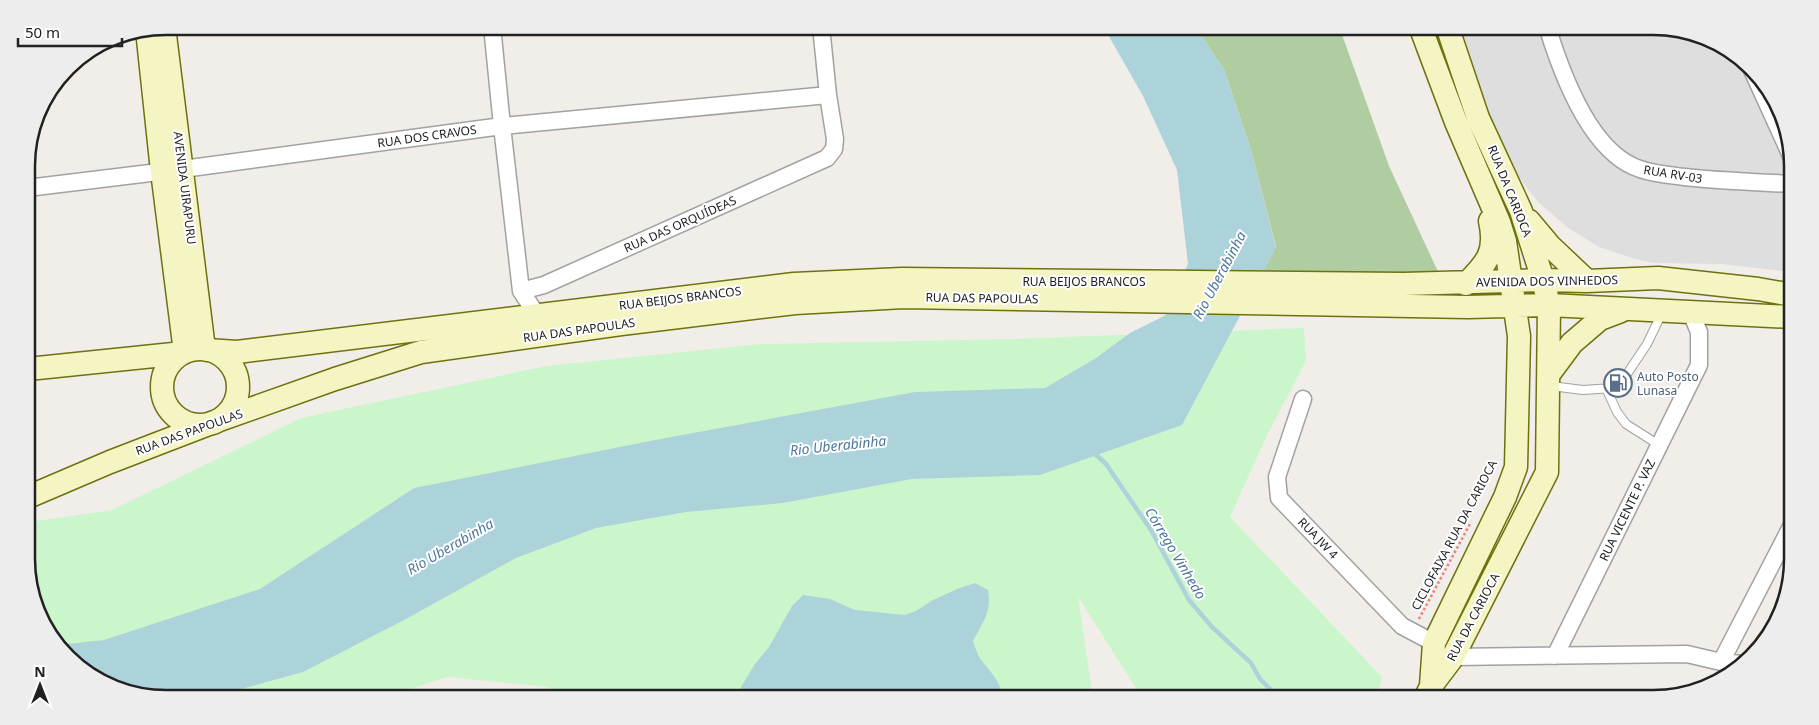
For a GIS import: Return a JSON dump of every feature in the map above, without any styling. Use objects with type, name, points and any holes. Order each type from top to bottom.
[{"type":"main road","name":"AVENIDA UIRAPURU","points":[[165,35],[173,170],[195,351]]},
{"type":"main road","name":"RUA DA CARIOCA","points":[[1423,35],[1456,122],[1483,182],[1505,241],[1519,336],[1516,467],[1505,497],[1431,642],[1428,690]]},
{"type":"main road","name":"RUA DA CARIOCA","points":[[1429,690],[1453,657],[1547,472],[1549,305],[1521,211],[1478,118],[1450,35]]},
{"type":"main road","name":"AVENIDA UIRAPURU","points":[[148,37],[173,170]]},
{"type":"main road","points":[[1466,284],[1485,264],[1490,252],[1493,233],[1483,182]]},
{"type":"main road","points":[[1521,211],[1550,246],[1588,281]]},
{"type":"main road","name":"AVENIDA DOS VINHEDOS","points":[[1311,297],[1511,281],[1588,281],[1658,278],[1784,294]]},
{"type":"main road","name":"RUA BEIJOS BRANCOS","points":[[35,368],[195,351],[237,352],[794,284],[902,279],[1155,291]]},
{"type":"main road","points":[[1155,291],[1311,297]]},
{"type":"main road","name":"RUA DAS PAPOULAS","points":[[35,494],[110,462],[214,422],[335,379],[421,352],[795,302],[904,297],[1155,291]]},
{"type":"main road","name":"AVENIDA DOS VINHEDOS","points":[[1311,297],[1468,307],[1549,305],[1784,317]]},
{"type":"main road","points":[[1468,307],[1498,319],[1519,336]]},
{"type":"main road","points":[[1549,380],[1572,343],[1600,319],[1625,309]]},
{"type":"main road","points":[[195,351],[215,352],[228,360],[236,373],[238,387],[235,402],[227,414],[214,422],[200,425],[186,422],[174,414],[166,403],[162,389],[164,375],[171,362],[195,351]]},
{"type":"main road","points":[[1505,497],[1509,503],[1516,507],[1524,508],[1531,505]]},
{"type":"main road","points":[[1484,540],[1498,538],[1505,542],[1509,548]]},
{"type":"street","points":[[493,35],[521,291],[537,315]]},
{"type":"street","points":[[821,35],[828,95]]},
{"type":"street","name":"RUA RV-03","points":[[1550,35],[1559,63],[1584,116],[1614,155],[1638,169],[1663,174],[1708,180],[1784,184]]},
{"type":"street","name":"RUA DOS CRAVOS","points":[[35,187],[502,126],[828,95]]},
{"type":"street","name":"RUA DAS ORQUÍDEAS","points":[[521,291],[544,285],[827,158],[834,150],[835,139],[828,95]]},
{"type":"street","points":[[1765,98],[1779,130]]},
{"type":"street","name":"RUA VICENTE P. VAZ","points":[[1555,656],[1699,365],[1699,332],[1691,313]]},
{"type":"street","name":"RUA JW 4","points":[[1303,400],[1277,477],[1279,498],[1402,626],[1431,642]]},
{"type":"street","points":[[1721,662],[1784,540]]},
{"type":"street","points":[[1453,657],[1687,654],[1733,663]]},
{"type":"lane","points":[[1549,380],[1583,390],[1612,388],[1623,380],[1647,344],[1663,312]]},
{"type":"lane","points":[[1606,388],[1617,412],[1626,424],[1659,445]]},
{"type":"path","name":"CICLOFAIXA RUA DA CARIOCA","points":[[1431,642],[1419,619],[1472,520]]},
{"type":"shaded area","points":[[1457,35],[1670,36],[1695,42],[1726,57],[1757,86],[1774,116],[1780,132],[1784,166],[1784,271],[1722,264],[1654,263],[1599,247],[1567,227],[1538,202],[1515,172],[1474,79]]},
{"type":"green space","points":[[1201,35],[1342,35],[1389,166],[1440,276],[1263,271],[1276,247],[1251,150],[1224,70]]},
{"type":"green space","points":[[1304,328],[1306,361],[1267,435],[1230,517],[1382,677],[1380,690],[1137,690],[1078,597],[1092,690],[552,690],[549,687],[447,677],[407,690],[149,689],[124,683],[93,668],[57,632],[42,601],[35,568],[35,521],[112,510],[301,418],[546,366],[760,344],[1011,339]]},
{"type":"water","name":"Rio Uberabinha","points":[[1108,35],[1201,35],[1224,70],[1251,150],[1276,248],[1182,425],[1040,475],[912,479],[783,503],[686,512],[596,528],[516,558],[406,619],[303,672],[238,690],[149,689],[124,683],[93,668],[67,644],[104,640],[260,589],[414,488],[655,440],[915,392],[1045,388],[1096,358],[1130,333],[1166,315],[1188,264],[1177,170],[1143,96]]},
{"type":"water","points":[[975,583],[988,590],[988,611],[973,641],[976,651],[998,682],[1001,690],[741,690],[755,664],[769,647],[792,606],[803,595],[830,599],[855,610],[905,615],[957,589]]},
{"type":"waterway","name":"Córrego Vinhedo","points":[[1093,452],[1106,464],[1151,530],[1189,600],[1212,627],[1251,663],[1260,679],[1271,690]]},
{"type":"place","name":"Auto Posto Lunasa","points":[[1618,383]]}]
